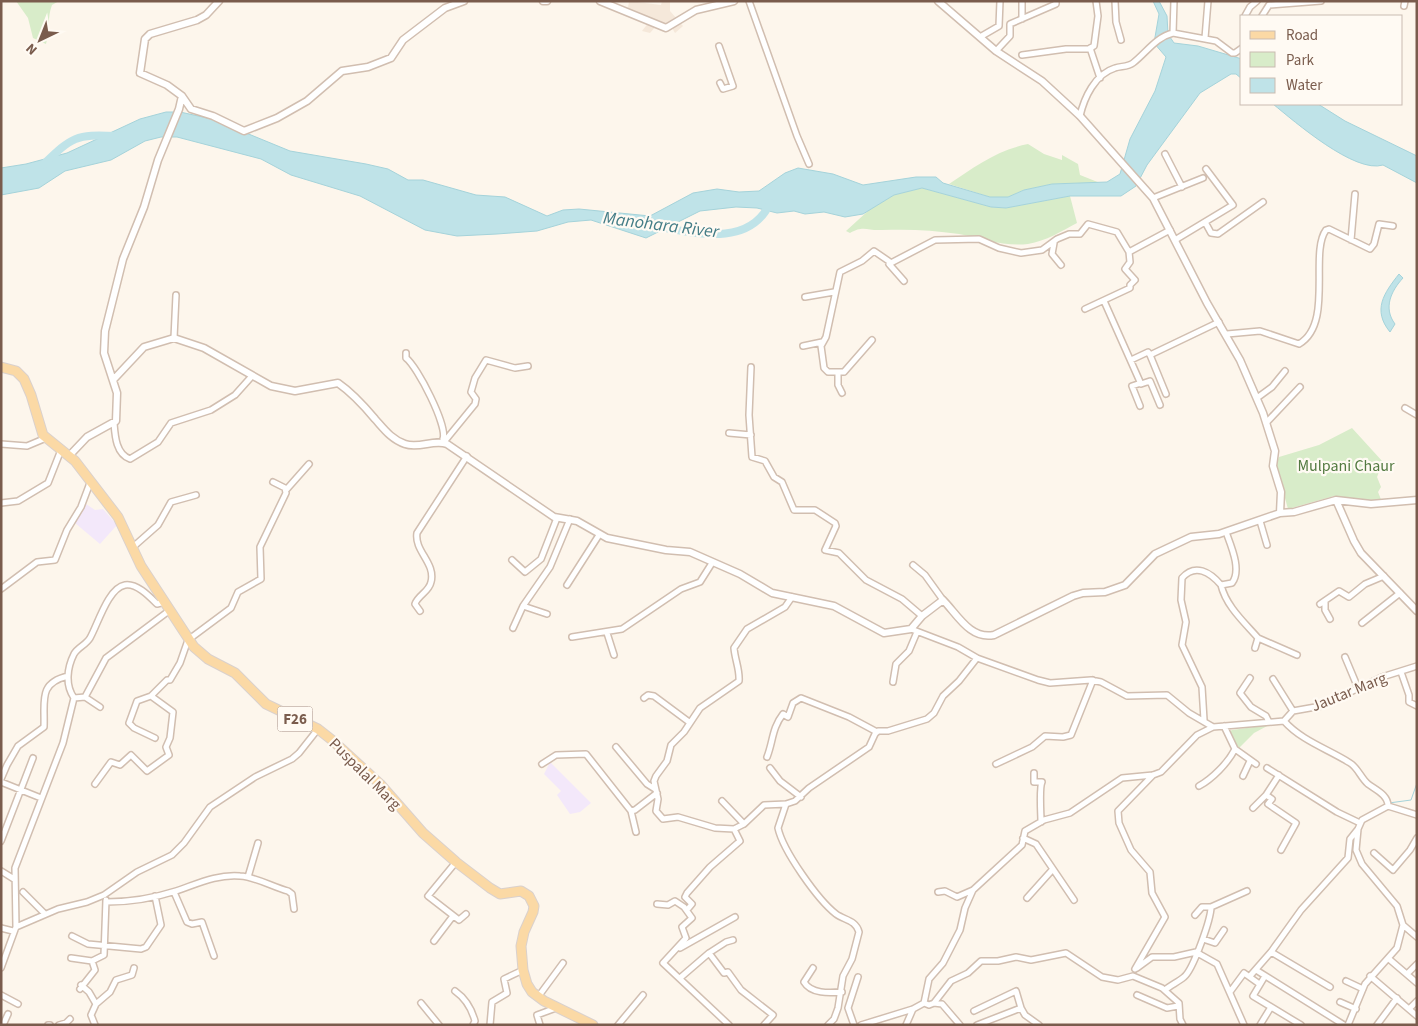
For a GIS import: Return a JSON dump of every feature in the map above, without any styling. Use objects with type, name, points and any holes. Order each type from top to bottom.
[{"type":"main road","name":"Puspalal Marg","points":[[1,367],[16,371],[24,379],[31,395],[40,428],[46,438],[70,456],[118,517],[141,566],[188,640],[202,654],[235,673],[266,704],[318,729],[356,761],[423,833],[456,862],[500,894],[521,891],[529,896],[534,906],[522,938],[523,970],[527,984],[538,997],[556,1008],[593,1025]]},
{"type":"street","points":[[219,1],[206,15],[197,20],[150,34],[145,39],[140,73],[167,85],[182,96],[191,109],[213,116],[244,131],[249,131],[307,101],[342,71],[368,67],[391,58],[403,40],[446,8],[464,1]]},
{"type":"street","points":[[600,1],[666,28],[696,10],[734,1]]},
{"type":"street","points":[[749,1],[797,136],[810,164]]},
{"type":"street","points":[[938,1],[996,52],[1042,81],[1080,116],[1118,156],[1153,198],[1207,303],[1227,334],[1267,422],[1275,451],[1274,472],[1281,492],[1280,514]]},
{"type":"street","points":[[999,26],[1000,1]]},
{"type":"street","points":[[1022,1],[1022,19]]},
{"type":"street","points":[[980,37],[999,26],[1010,24],[1056,4],[1056,1]]},
{"type":"street","points":[[1091,49],[1094,46],[1098,16],[1096,1]]},
{"type":"street","points":[[1115,1],[1116,22],[1121,40]]},
{"type":"street","points":[[1172,33],[1174,1]]},
{"type":"street","points":[[1205,38],[1208,1]]},
{"type":"street","points":[[1246,15],[1250,7],[1257,1]]},
{"type":"street","points":[[1263,15],[1269,5],[1321,1]]},
{"type":"street","points":[[996,52],[1010,36],[1010,24]]},
{"type":"street","points":[[1080,116],[1085,98],[1100,78],[1115,68],[1131,64],[1154,44],[1172,33],[1216,41],[1232,53],[1236,53],[1240,50]]},
{"type":"street","points":[[719,46],[733,86],[722,89],[720,82]]},
{"type":"street","points":[[1022,55],[1066,49],[1091,49]]},
{"type":"street","points":[[1091,49],[1100,78]]},
{"type":"street","points":[[182,96],[180,109],[165,142],[118,275],[105,331],[104,353],[114,380],[118,409],[114,423],[115,438],[122,454],[130,459],[134,457],[158,442],[171,423],[211,410],[235,395],[252,376]]},
{"type":"street","points":[[1164,154],[1182,187]]},
{"type":"street","points":[[1176,240],[1232,207],[1233,203],[1206,169]]},
{"type":"street","points":[[1153,198],[1204,178]]},
{"type":"street","points":[[1352,240],[1355,194]]},
{"type":"street","points":[[1205,222],[1212,233],[1218,234],[1264,202]]},
{"type":"street","points":[[872,340],[844,372],[828,372],[824,368],[822,342],[827,333],[834,292],[840,272],[862,261],[872,252],[890,262],[914,253],[935,240],[979,240],[999,248],[1021,253],[1042,250],[1070,234],[1082,233],[1088,224],[1117,232],[1129,252],[1130,262],[1124,269],[1135,280],[1130,288],[1104,302],[1085,309]]},
{"type":"street","points":[[1227,334],[1260,331],[1299,344],[1312,328],[1319,302],[1320,245],[1323,234],[1329,229],[1370,248],[1374,244],[1379,224],[1393,226]]},
{"type":"street","points":[[1129,252],[1170,230]]},
{"type":"street","points":[[1054,242],[1052,254],[1061,265]]},
{"type":"street","points":[[890,262],[889,266],[904,281]]},
{"type":"street","points":[[805,298],[834,292]]},
{"type":"street","points":[[174,338],[176,295]]},
{"type":"street","points":[[1104,302],[1141,383]]},
{"type":"street","points":[[1150,355],[1219,322]]},
{"type":"street","points":[[114,380],[144,347],[174,338],[204,348],[271,386],[295,392],[338,383],[398,442],[414,446],[443,442],[467,455],[557,518],[570,519],[584,524],[599,535],[666,550],[690,552],[740,574],[772,593],[834,606],[884,633],[914,631],[958,647],[977,658],[1050,683],[1093,680],[1101,682],[1127,696],[1167,695],[1192,715],[1204,720],[1213,727]]},
{"type":"street","points":[[803,346],[822,342]]},
{"type":"street","points":[[1131,360],[1148,352],[1166,394]]},
{"type":"street","points":[[406,353],[406,358],[414,364],[437,413],[445,434],[443,442]]},
{"type":"street","points":[[443,442],[475,404],[476,399],[471,392],[473,382],[486,360],[516,368],[528,366]]},
{"type":"street","points":[[751,367],[748,415],[752,457],[765,461],[774,477],[782,482],[794,510],[815,510],[835,523],[836,526],[825,550],[839,553],[866,580],[902,599],[922,616]]},
{"type":"street","points":[[1257,398],[1272,387],[1285,371]]},
{"type":"street","points":[[838,373],[838,385],[842,393]]},
{"type":"street","points":[[1140,406],[1132,386],[1150,381],[1160,405]]},
{"type":"street","points":[[1267,422],[1300,388]]},
{"type":"street","points":[[1405,408],[1417,414]]},
{"type":"street","points":[[70,456],[92,433],[114,423]]},
{"type":"street","points":[[729,433],[751,435]]},
{"type":"street","points":[[1,444],[27,446],[46,438]]},
{"type":"street","points":[[1,503],[18,502],[48,483],[61,450]]},
{"type":"street","points":[[420,612],[414,604],[417,598],[429,587],[432,575],[426,558],[418,547],[417,533],[467,455]]},
{"type":"street","points":[[156,738],[134,728],[129,723],[134,705],[141,699],[151,696],[176,673],[188,640],[231,608],[238,592],[261,579],[260,547],[286,496],[286,490],[309,464]]},
{"type":"street","points":[[273,482],[286,490]]},
{"type":"street","points":[[1,589],[37,562],[55,560],[67,530],[81,507],[90,483]]},
{"type":"street","points":[[133,547],[158,525],[171,502],[196,495]]},
{"type":"street","points":[[1336,500],[1354,542],[1361,553],[1417,611]]},
{"type":"street","points":[[913,565],[925,575],[943,600],[967,626],[984,636],[994,635],[1073,596],[1083,593],[1105,592],[1120,587],[1132,579],[1155,554],[1188,538],[1226,532],[1280,514],[1336,500],[1371,504],[1417,500]]},
{"type":"street","points":[[512,560],[525,572],[539,561],[557,518]]},
{"type":"street","points":[[513,628],[523,606],[550,567],[570,519]]},
{"type":"street","points":[[1260,521],[1266,545]]},
{"type":"street","points":[[1221,585],[1232,583],[1236,575],[1233,554],[1226,532]]},
{"type":"street","points":[[568,585],[599,535]]},
{"type":"street","points":[[572,637],[607,633],[622,629],[681,589],[700,582],[712,563]]},
{"type":"street","points":[[1204,720],[1202,687],[1182,645],[1186,622],[1181,600],[1182,578],[1186,573],[1199,570],[1216,579],[1221,585],[1229,605],[1258,638],[1297,655]]},
{"type":"street","points":[[1330,620],[1323,603],[1340,592],[1349,597],[1365,584],[1384,576]]},
{"type":"street","points":[[74,698],[68,689],[68,676],[74,654],[90,638],[108,600],[115,591],[124,585],[131,585],[157,604],[167,606]]},
{"type":"street","points":[[1362,623],[1400,593]]},
{"type":"street","points":[[792,597],[785,607],[747,629],[734,648],[735,662],[740,673],[738,682],[700,708],[684,732],[670,745],[667,760],[656,776],[658,799],[656,811],[664,820],[678,817],[714,828],[734,829],[744,824],[764,805],[786,804],[801,796],[847,760],[869,747],[877,732]]},
{"type":"street","points":[[893,682],[896,664],[909,651],[914,631],[922,616],[943,600]]},
{"type":"street","points":[[85,697],[106,658],[167,606]]},
{"type":"street","points":[[523,606],[547,614]]},
{"type":"street","points":[[607,633],[614,656]]},
{"type":"street","points":[[1255,648],[1258,638]]},
{"type":"street","points":[[1345,657],[1358,688]]},
{"type":"street","points":[[767,757],[776,724],[783,714],[788,717],[793,702],[801,698],[849,717],[877,732],[888,731],[928,719],[934,713],[943,696],[959,681],[977,658]]},
{"type":"street","name":"Jautar Marg","points":[[1284,721],[1293,711],[1321,706],[1358,688],[1417,666]]},
{"type":"street","points":[[1401,672],[1409,695],[1409,702],[1417,706]]},
{"type":"street","points":[[42,798],[1,781],[7,765],[18,746],[43,730],[46,692],[49,684],[55,679],[68,676]]},
{"type":"street","points":[[1250,678],[1240,692],[1251,707],[1266,716],[1269,722]]},
{"type":"street","points":[[1273,679],[1293,711]]},
{"type":"street","points":[[996,764],[1032,747],[1045,736],[1063,737],[1071,735],[1093,680]]},
{"type":"street","points":[[1,968],[15,929],[15,868],[63,743],[74,698],[79,695],[85,697],[100,707]]},
{"type":"street","points":[[644,698],[648,695],[654,696],[689,722]]},
{"type":"street","points":[[95,784],[111,762],[120,765],[131,755],[147,771],[170,755],[166,747],[170,738],[173,712],[151,696]]},
{"type":"street","points":[[1130,978],[1164,917],[1152,893],[1150,872],[1131,850],[1119,823],[1118,811],[1153,776],[1169,765],[1197,735],[1213,727],[1284,721],[1290,728],[1317,746],[1351,764],[1364,780],[1379,791],[1388,803],[1388,806]]},
{"type":"street","points":[[1224,726],[1234,749],[1256,764]]},
{"type":"street","points":[[1,928],[15,929],[45,914],[104,894],[137,872],[172,855],[184,843],[210,807],[255,777],[292,759],[300,753],[318,729]]},
{"type":"street","points":[[616,747],[647,784],[656,791]]},
{"type":"street","points":[[1199,786],[1231,757],[1234,749]]},
{"type":"street","points":[[542,764],[556,755],[586,754],[631,811],[636,832]]},
{"type":"street","points":[[1,841],[33,758]]},
{"type":"street","points":[[1244,776],[1250,761]]},
{"type":"street","points":[[770,768],[780,782],[801,796]]},
{"type":"street","points":[[1267,768],[1359,826]]},
{"type":"street","points":[[1034,773],[1034,782],[1042,782],[1039,788],[1042,803],[1041,822]]},
{"type":"street","points":[[1253,808],[1266,795],[1279,775]]},
{"type":"street","points":[[938,892],[946,891],[957,897],[973,890],[1022,845],[1025,831],[1041,822],[1070,813],[1122,778],[1153,776]]},
{"type":"street","points":[[631,811],[636,810],[656,791]]},
{"type":"street","points":[[1266,795],[1272,800],[1268,804],[1296,823],[1281,850]]},
{"type":"street","points":[[722,801],[744,824]]},
{"type":"street","points":[[786,804],[778,828],[788,854],[835,913],[850,920],[860,932],[855,951],[843,976],[842,992],[834,1019],[828,1025]]},
{"type":"street","points":[[1250,976],[1271,952],[1301,910],[1348,858],[1350,839],[1366,817],[1388,806],[1417,815]]},
{"type":"street","points":[[1359,826],[1356,845],[1359,860],[1397,906],[1403,925],[1417,937]]},
{"type":"street","points":[[686,910],[692,904],[685,898],[687,893],[710,867],[740,841],[734,829]]},
{"type":"street","points":[[1023,838],[1036,844],[1074,900]]},
{"type":"street","points":[[1374,853],[1393,870],[1410,850],[1417,838]]},
{"type":"street","points":[[248,877],[258,843]]},
{"type":"street","points":[[456,862],[428,896],[460,920],[466,914]]},
{"type":"street","points":[[1027,898],[1053,869]]},
{"type":"street","points":[[1,872],[14,879]]},
{"type":"street","points":[[107,902],[124,902],[174,892],[218,877],[248,877],[292,894],[294,909]]},
{"type":"street","points":[[924,1003],[929,979],[942,963],[960,930],[965,908],[973,890]]},
{"type":"street","points":[[1196,915],[1202,907],[1211,907],[1247,891]]},
{"type":"street","points":[[23,892],[45,914]]},
{"type":"street","points":[[174,892],[187,922],[190,924],[202,922],[214,956]]},
{"type":"street","points":[[70,958],[92,961],[104,956],[103,945],[107,902],[104,894]]},
{"type":"street","points":[[72,936],[88,944],[141,949],[146,947],[161,925],[155,896]]},
{"type":"street","points":[[657,904],[668,905],[675,902],[686,910],[692,918],[682,927],[686,938],[663,963],[729,1025]]},
{"type":"street","points":[[1164,990],[1185,977],[1190,970],[1203,939],[1211,907]]},
{"type":"street","points":[[434,940],[453,916]]},
{"type":"street","points":[[675,951],[735,916]]},
{"type":"street","points":[[1256,970],[1348,1024],[1370,976],[1390,959],[1397,948],[1403,925]]},
{"type":"street","points":[[1203,939],[1215,943],[1224,930]]},
{"type":"street","points":[[680,978],[709,953],[726,942],[733,940]]},
{"type":"street","points":[[1135,969],[1152,957],[1174,957],[1196,952],[1217,964],[1244,1025]]},
{"type":"street","points":[[1271,952],[1330,987]]},
{"type":"street","points":[[709,953],[724,973],[728,972],[742,990],[773,1015],[764,1025]]},
{"type":"street","points":[[934,1004],[951,981],[968,973],[978,962],[984,960],[998,962],[1016,957],[1031,960],[1066,953],[1102,978],[1118,980],[1133,976],[1164,990],[1179,1003],[1178,1006],[1183,1025]]},
{"type":"street","points":[[1390,959],[1417,983]]},
{"type":"street","points":[[92,961],[95,970],[80,987],[89,992],[96,1004]]},
{"type":"street","points":[[538,997],[563,963]]},
{"type":"street","points":[[1407,974],[1417,964]]},
{"type":"street","points":[[95,1025],[91,1015],[96,1004],[110,992],[116,980],[132,975],[134,968]]},
{"type":"street","points":[[813,968],[804,982],[806,986],[822,993],[842,992]]},
{"type":"street","points":[[490,1025],[492,1002],[507,993],[504,979],[523,970]]},
{"type":"street","points":[[1230,992],[1244,973],[1258,983]]},
{"type":"street","points":[[1265,976],[1258,983],[1253,996],[1291,1022],[1301,1025]]},
{"type":"street","points":[[1370,976],[1417,1016]]},
{"type":"street","points":[[854,1025],[848,1008],[858,977]]},
{"type":"street","points":[[1346,982],[1363,989]]},
{"type":"street","points":[[455,991],[465,1000],[473,1015],[475,1021],[473,1025]]},
{"type":"street","points":[[974,1011],[1016,991],[1021,1008],[1030,1023],[1039,1025]]},
{"type":"street","points":[[1,994],[18,1004]]},
{"type":"street","points":[[618,1025],[643,995]]},
{"type":"street","points":[[1137,995],[1166,1008],[1178,1006]]},
{"type":"street","points":[[1377,1025],[1397,998]]},
{"type":"street","points":[[1409,1009],[1417,1001]]},
{"type":"street","points":[[1340,1002],[1356,1009]]},
{"type":"street","points":[[421,1003],[439,1025]]},
{"type":"street","points":[[861,1025],[913,1009],[924,1003],[929,1005],[942,1004],[960,1025]]},
{"type":"street","points":[[1260,1025],[1271,1007]]},
{"type":"street","points":[[540,1025],[537,1015],[556,1008]]},
{"type":"street","points":[[977,1025],[1021,1008]]},
{"type":"street","points":[[906,1025],[913,1009]]},
{"type":"street","points":[[4,1025],[8,1014]]},
{"type":"street","points":[[58,1025],[66,1023],[70,1018]]},
{"type":"street","points":[[716,1025],[721,1019]]},
{"type":"shaded area","points":[[629,1],[661,5],[662,1],[670,1],[670,11],[683,26],[675,33],[671,26],[657,25],[650,33],[642,31],[649,22],[631,13],[628,8]]},
{"type":"shaded area","points":[[86,504],[95,510],[103,509],[117,525],[100,544],[75,523]]},
{"type":"shaded area","points":[[550,762],[591,803],[580,812],[570,814],[557,795],[561,791],[544,774]]},
{"type":"green space","points":[[16,1],[59,1],[52,5],[50,10],[46,44],[33,38],[28,18]]},
{"type":"green space","points":[[1028,144],[1044,154],[1062,160],[1062,155],[1078,164],[1080,175],[1100,183],[1052,184],[1024,190],[1008,197],[990,197],[949,184],[996,155]]},
{"type":"green space","points":[[922,188],[991,207],[1006,208],[1070,196],[1077,223],[1041,241],[1019,245],[959,234],[930,231],[862,229],[850,233],[846,231],[869,210],[894,195]]},
{"type":"green space","name":"Mulpani Chaur","points":[[1352,428],[1383,462],[1377,477],[1381,487],[1378,492],[1382,502],[1334,496],[1288,509],[1276,465],[1279,457],[1319,445]]},
{"type":"green space","points":[[1269,725],[1254,733],[1239,748],[1228,732],[1232,730]]},
{"type":"water","points":[[1153,1],[1159,1],[1167,16],[1168,34],[1174,43],[1198,46],[1240,58],[1240,77],[1236,74],[1231,74],[1200,93],[1147,165],[1136,186],[1121,196],[1070,196],[1006,208],[991,207],[922,188],[894,195],[863,214],[845,217],[824,212],[805,214],[794,211],[777,213],[757,208],[736,207],[700,211],[646,238],[591,220],[568,222],[537,231],[457,236],[425,230],[360,196],[291,175],[261,159],[177,137],[161,137],[145,141],[111,160],[65,171],[39,188],[1,195],[1,168],[26,164],[67,153],[140,119],[166,112],[180,112],[212,119],[290,151],[388,169],[408,180],[423,180],[476,195],[505,197],[547,216],[563,210],[579,209],[650,216],[693,193],[717,189],[739,192],[759,191],[785,173],[798,168],[833,174],[863,185],[916,177],[936,177],[943,183],[990,197],[1008,197],[1024,190],[1052,184],[1107,182],[1120,174],[1130,139],[1155,91],[1166,57],[1154,43],[1159,14]]},
{"type":"water","points":[[1274,105],[1320,105],[1345,121],[1417,156],[1417,183],[1383,165],[1371,166],[1357,162],[1310,134]]},
{"type":"water","points":[[1399,274],[1403,278],[1392,294],[1389,306],[1391,318],[1395,324],[1390,332],[1382,316],[1382,302]]},
{"type":"waterway","name":"Manohara River","points":[[44,164],[61,148],[75,139],[91,136],[115,136]]},
{"type":"waterway","name":"Manohara River","points":[[654,226],[701,233],[718,234],[734,232],[748,227],[761,217],[770,203]]},
{"type":"waterway","points":[[1389,803],[1411,800],[1417,783]]}]
